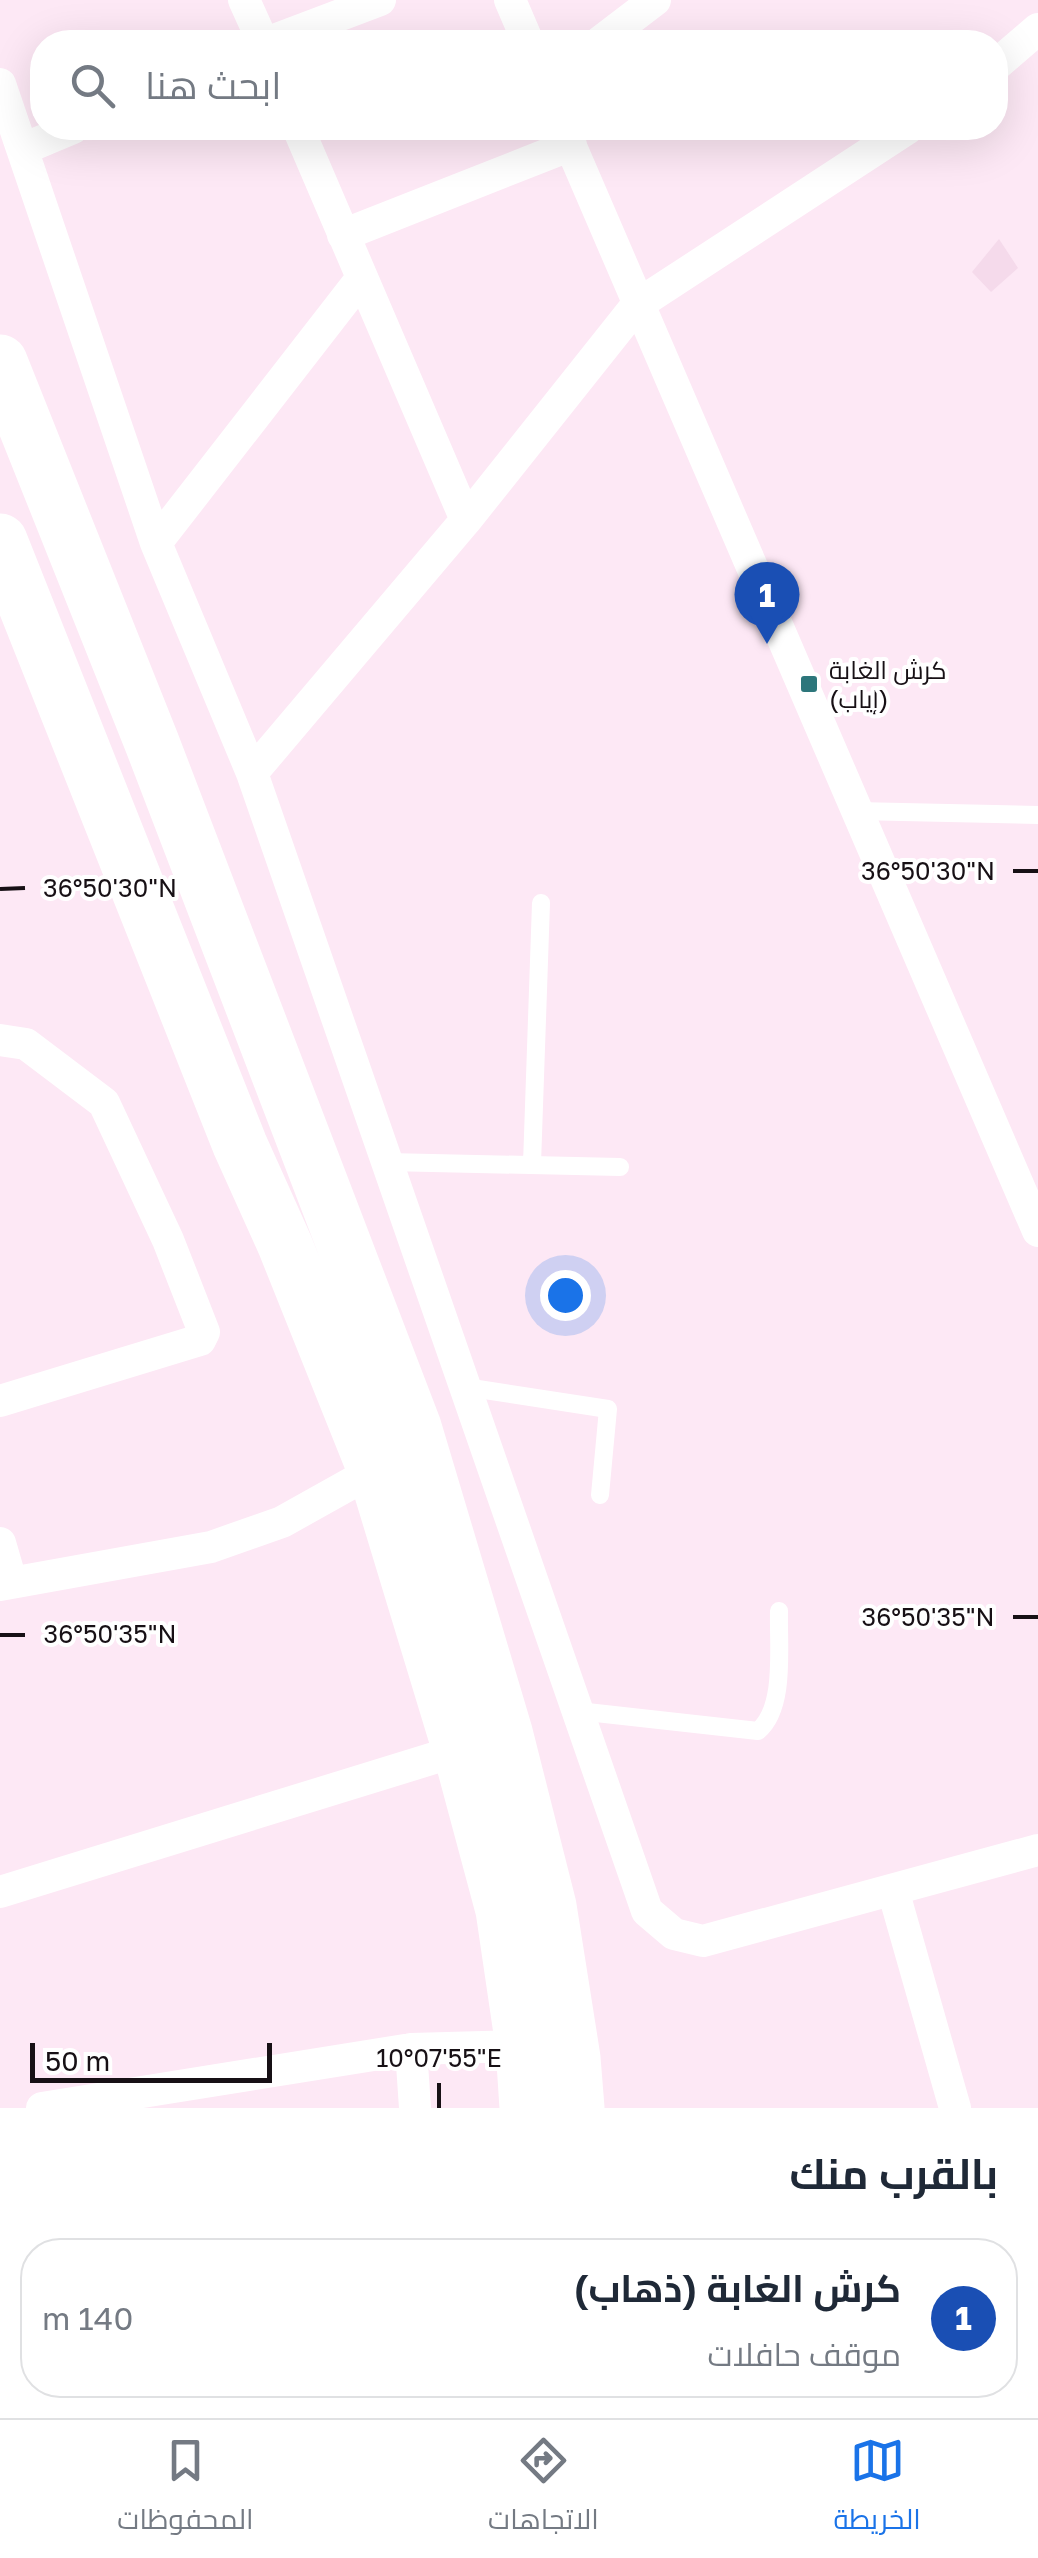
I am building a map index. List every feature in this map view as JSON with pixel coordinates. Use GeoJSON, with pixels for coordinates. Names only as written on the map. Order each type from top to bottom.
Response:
{"type":"FeatureCollection","features":[{"type":"Feature","properties":{"kind":"highway"},"geometry":{"type":"LineString","coordinates":[[0,362],[159,761],[414,1427],[506,1732],[550,1906],[577,2108]]}},
{"type":"Feature","properties":{"kind":"highway"},"geometry":{"type":"LineString","coordinates":[[0,541],[240,1145],[285,1245],[375,1470],[460,1750],[503,1910],[527,2108]]}},
{"type":"Feature","properties":{"kind":"street"},"geometry":{"type":"LineString","coordinates":[[244,0],[260,30]]}},
{"type":"Feature","properties":{"kind":"street"},"geometry":{"type":"LineString","coordinates":[[299,30],[380,0]]}},
{"type":"Feature","properties":{"kind":"street"},"geometry":{"type":"LineString","coordinates":[[510,0],[523,30]]}},
{"type":"Feature","properties":{"kind":"street"},"geometry":{"type":"LineString","coordinates":[[616,30],[655,0]]}},
{"type":"Feature","properties":{"kind":"street"},"geometry":{"type":"LineString","coordinates":[[1008,54],[1038,30]]}},
{"type":"Feature","properties":{"kind":"street"},"geometry":{"type":"LineString","coordinates":[[0,84],[156,543],[252,773],[647,1911],[674,1934],[704,1941],[1038,1850]]}},
{"type":"Feature","properties":{"kind":"street"},"geometry":{"type":"LineString","coordinates":[[24,149],[45,140]]}},
{"type":"Feature","properties":{"kind":"street"},"geometry":{"type":"LineString","coordinates":[[303,140],[466,520]]}},
{"type":"Feature","properties":{"kind":"street"},"geometry":{"type":"LineString","coordinates":[[343,235],[558,140]]}},
{"type":"Feature","properties":{"kind":"street"},"geometry":{"type":"LineString","coordinates":[[569,140],[1038,1231]]}},
{"type":"Feature","properties":{"kind":"street"},"geometry":{"type":"LineString","coordinates":[[252,773],[466,520],[637,305],[890,140]]}},
{"type":"Feature","properties":{"kind":"street"},"geometry":{"type":"LineString","coordinates":[[156,543],[361,278]]}},
{"type":"Feature","properties":{"kind":"street"},"geometry":{"type":"LineString","coordinates":[[0,1040],[26,1044],[104,1102],[168,1240],[204,1332],[200,1340],[0,1401]]}},
{"type":"Feature","properties":{"kind":"street"},"geometry":{"type":"LineString","coordinates":[[0,1544],[6,1583],[211,1547],[282,1522],[375,1470]]}},
{"type":"Feature","properties":{"kind":"street"},"geometry":{"type":"LineString","coordinates":[[0,1892],[460,1750]]}},
{"type":"Feature","properties":{"kind":"street"},"geometry":{"type":"LineString","coordinates":[[892,1890],[956,2108]]}},
{"type":"Feature","properties":{"kind":"street"},"geometry":{"type":"LineString","coordinates":[[42,2108],[411,2050],[522,2046]]}},
{"type":"Feature","properties":{"kind":"street"},"geometry":{"type":"LineString","coordinates":[[411,2050],[416,2108]]}},
{"type":"Feature","properties":{"kind":"lane"},"geometry":{"type":"LineString","coordinates":[[856,811],[1038,816]]}},
{"type":"Feature","properties":{"kind":"lane"},"geometry":{"type":"LineString","coordinates":[[532,1164],[541,902]]}},
{"type":"Feature","properties":{"kind":"lane"},"geometry":{"type":"LineString","coordinates":[[387,1162],[620,1167]]}},
{"type":"Feature","properties":{"kind":"lane"},"geometry":{"type":"LineString","coordinates":[[465,1387],[608,1409],[600,1496]]}},
{"type":"Feature","properties":{"kind":"lane"},"geometry":{"type":"LineString","coordinates":[[578,1711],[758,1731],[769,1722],[776,1703],[779,1611]]}},
{"type":"Feature","properties":{"kind":"shaded area"},"geometry":{"type":"Polygon","coordinates":[[[999,239],[1018,268],[991,292],[972,272],[999,239]]]}},
{"type":"Feature","properties":{"kind":"place","name":"كرش الغابة (ذهاب)"},"geometry":{"type":"Point","coordinates":[767,644]}},
{"type":"Feature","properties":{"kind":"place","name":"كرش الغابة (إياب)"},"geometry":{"type":"Point","coordinates":[809,684]}}]}
